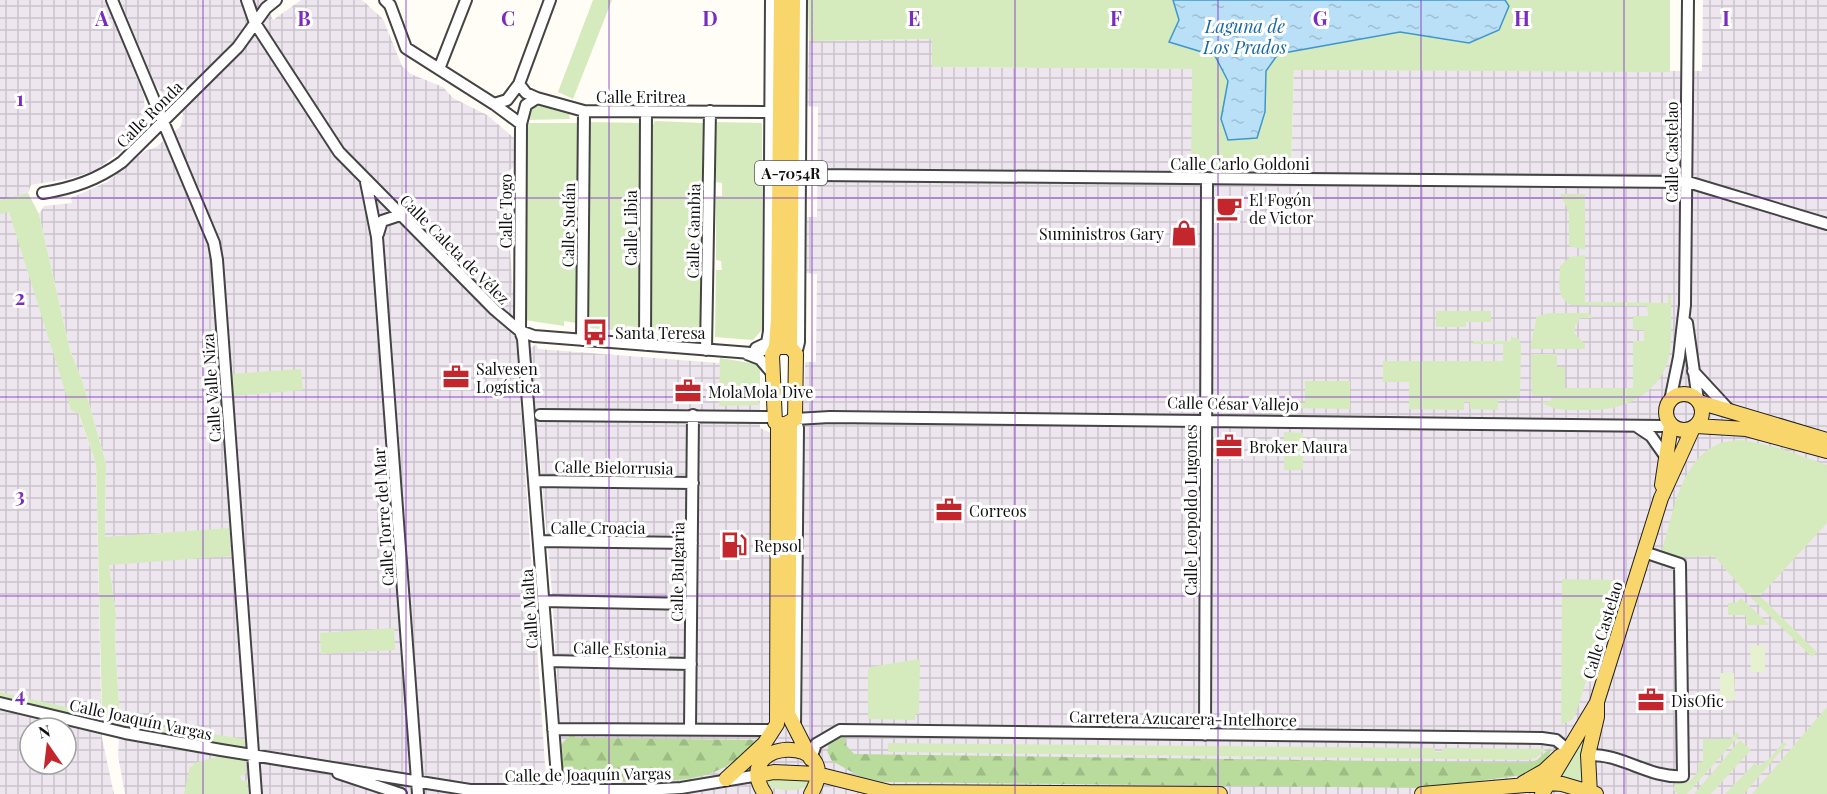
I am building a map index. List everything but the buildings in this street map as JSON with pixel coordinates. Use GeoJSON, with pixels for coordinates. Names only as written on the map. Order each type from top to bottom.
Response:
{"type":"FeatureCollection","features":[{"type":"Feature","properties":{"kind":"main road","name":"A-7054R"},"geometry":{"type":"LineString","coordinates":[[781,0],[777,331],[776,347],[772,355],[772,373],[784,421]]}},
{"type":"Feature","properties":{"kind":"main road","name":"A-7054R"},"geometry":{"type":"LineString","coordinates":[[784,421],[793,351],[793,0]]}},
{"type":"Feature","properties":{"kind":"main road"},"geometry":{"type":"LineString","coordinates":[[776,347],[793,351]]}},
{"type":"Feature","properties":{"kind":"main road"},"geometry":{"type":"LineString","coordinates":[[1827,440],[1733,414],[1686,394],[1670,401],[1666,412],[1670,424],[1685,430],[1694,427],[1746,429],[1827,451]]}},
{"type":"Feature","properties":{"kind":"main road"},"geometry":{"type":"LineString","coordinates":[[1694,427],[1702,417],[1698,401]]}},
{"type":"Feature","properties":{"kind":"main road"},"geometry":{"type":"LineString","coordinates":[[726,779],[765,744],[778,714],[784,421]]}},
{"type":"Feature","properties":{"kind":"main road"},"geometry":{"type":"LineString","coordinates":[[784,421],[788,714],[817,774],[811,794]]}},
{"type":"Feature","properties":{"kind":"main road","name":"Calle Castelao"},"geometry":{"type":"LineString","coordinates":[[1660,498],[1670,424]]}},
{"type":"Feature","properties":{"kind":"main road","name":"Calle Castelao"},"geometry":{"type":"LineString","coordinates":[[1545,789],[1597,702],[1660,498],[1694,427]]}},
{"type":"Feature","properties":{"kind":"main road","name":"Calle Castelao"},"geometry":{"type":"LineString","coordinates":[[1592,793],[1588,755],[1597,717],[1597,702]]}},
{"type":"Feature","properties":{"kind":"main road"},"geometry":{"type":"LineString","coordinates":[[765,744],[764,761],[759,775],[765,794]]}},
{"type":"Feature","properties":{"kind":"main road"},"geometry":{"type":"LineString","coordinates":[[764,761],[778,749],[787,747],[796,749],[811,759]]}},
{"type":"Feature","properties":{"kind":"main road"},"geometry":{"type":"LineString","coordinates":[[1521,784],[1544,771],[1567,749]]}},
{"type":"Feature","properties":{"kind":"main road"},"geometry":{"type":"LineString","coordinates":[[1589,771],[1604,794]]}},
{"type":"Feature","properties":{"kind":"main road"},"geometry":{"type":"LineString","coordinates":[[759,775],[774,772],[817,774],[890,792],[1220,794]]}},
{"type":"Feature","properties":{"kind":"main road"},"geometry":{"type":"LineString","coordinates":[[1422,794],[1521,784],[1545,789],[1592,793]]}},
{"type":"Feature","properties":{"kind":"street","name":"Calle Valle Niza"},"geometry":{"type":"LineString","coordinates":[[112,0],[214,243],[256,794]]}},
{"type":"Feature","properties":{"kind":"street","name":"Calle Caleta de Vélez"},"geometry":{"type":"LineString","coordinates":[[247,0],[255,23],[339,152],[365,181],[520,331]]}},
{"type":"Feature","properties":{"kind":"street","name":"Calle Ronda"},"geometry":{"type":"LineString","coordinates":[[43,193],[74,188],[106,174],[138,148],[238,47],[255,23],[276,0]]}},
{"type":"Feature","properties":{"kind":"street"},"geometry":{"type":"LineString","coordinates":[[385,0],[390,5],[406,48],[521,124],[526,105],[537,99]]}},
{"type":"Feature","properties":{"kind":"street"},"geometry":{"type":"LineString","coordinates":[[439,69],[466,0]]}},
{"type":"Feature","properties":{"kind":"street"},"geometry":{"type":"LineString","coordinates":[[494,105],[507,100],[519,84],[550,0]]}},
{"type":"Feature","properties":{"kind":"street"},"geometry":{"type":"LineString","coordinates":[[744,352],[767,343],[771,0]]}},
{"type":"Feature","properties":{"kind":"street"},"geometry":{"type":"LineString","coordinates":[[793,351],[799,342],[801,0]]}},
{"type":"Feature","properties":{"kind":"street","name":"Calle Castelao"},"geometry":{"type":"LineString","coordinates":[[1670,401],[1679,357],[1685,305],[1688,0]]}},
{"type":"Feature","properties":{"kind":"street","name":"Calle Eritrea"},"geometry":{"type":"LineString","coordinates":[[519,84],[526,93],[537,99],[585,111],[770,112]]}},
{"type":"Feature","properties":{"kind":"street","name":"Calle Sudán"},"geometry":{"type":"LineString","coordinates":[[582,340],[585,111]]}},
{"type":"Feature","properties":{"kind":"street","name":"Calle Libia"},"geometry":{"type":"LineString","coordinates":[[645,345],[646,111]]}},
{"type":"Feature","properties":{"kind":"street","name":"Calle Gambia"},"geometry":{"type":"LineString","coordinates":[[706,350],[710,111]]}},
{"type":"Feature","properties":{"kind":"street","name":"Calle Togo"},"geometry":{"type":"LineString","coordinates":[[520,331],[521,124]]}},
{"type":"Feature","properties":{"kind":"street","name":"Calle Carlo Goldoni"},"geometry":{"type":"LineString","coordinates":[[799,162],[806,174],[816,175],[1688,182],[1827,224]]}},
{"type":"Feature","properties":{"kind":"street","name":"Calle Leopoldo Lugones"},"geometry":{"type":"LineString","coordinates":[[1205,735],[1207,178]]}},
{"type":"Feature","properties":{"kind":"street","name":"Calle Torre del Mar"},"geometry":{"type":"LineString","coordinates":[[365,181],[377,237],[417,789]]}},
{"type":"Feature","properties":{"kind":"street"},"geometry":{"type":"LineString","coordinates":[[377,237],[382,221],[400,215]]}},
{"type":"Feature","properties":{"kind":"street"},"geometry":{"type":"LineString","coordinates":[[769,304],[777,331]]}},
{"type":"Feature","properties":{"kind":"street","name":"Calle Castelao"},"geometry":{"type":"LineString","coordinates":[[1685,305],[1698,401]]}},
{"type":"Feature","properties":{"kind":"street"},"geometry":{"type":"LineString","coordinates":[[520,331],[534,336],[706,350],[744,352],[776,347]]}},
{"type":"Feature","properties":{"kind":"street","name":"Calle Malta"},"geometry":{"type":"LineString","coordinates":[[520,331],[523,339],[558,790]]}},
{"type":"Feature","properties":{"kind":"street"},"geometry":{"type":"LineString","coordinates":[[744,352],[759,359],[772,373]]}},
{"type":"Feature","properties":{"kind":"street"},"geometry":{"type":"LineString","coordinates":[[1693,371],[1733,414]]}},
{"type":"Feature","properties":{"kind":"street"},"geometry":{"type":"LineString","coordinates":[[526,399],[532,409],[540,415],[530,426]]}},
{"type":"Feature","properties":{"kind":"street","name":"Calle César Vallejo"},"geometry":{"type":"LineString","coordinates":[[540,415],[693,415],[784,421],[830,417],[1206,419],[1665,426],[1670,424]]}},
{"type":"Feature","properties":{"kind":"street","name":"Calle Bulgaria"},"geometry":{"type":"LineString","coordinates":[[690,729],[693,415]]}},
{"type":"Feature","properties":{"kind":"street"},"geometry":{"type":"LineString","coordinates":[[1632,425],[1651,436],[1665,456]]}},
{"type":"Feature","properties":{"kind":"street","name":"Calle Bielorrusia"},"geometry":{"type":"LineString","coordinates":[[534,481],[693,483]]}},
{"type":"Feature","properties":{"kind":"street","name":"Calle Croacia"},"geometry":{"type":"LineString","coordinates":[[539,542],[692,543]]}},
{"type":"Feature","properties":{"kind":"street"},"geometry":{"type":"LineString","coordinates":[[1588,755],[1606,756],[1670,777],[1683,776],[1680,564],[1644,552]]}},
{"type":"Feature","properties":{"kind":"street"},"geometry":{"type":"LineString","coordinates":[[543,601],[692,604]]}},
{"type":"Feature","properties":{"kind":"street","name":"Calle Estonia"},"geometry":{"type":"LineString","coordinates":[[548,661],[691,664]]}},
{"type":"Feature","properties":{"kind":"street","name":"Calle Joaquín Vargas"},"geometry":{"type":"LineString","coordinates":[[0,703],[104,728],[312,765],[417,789]]}},
{"type":"Feature","properties":{"kind":"street"},"geometry":{"type":"LineString","coordinates":[[554,729],[773,730]]}},
{"type":"Feature","properties":{"kind":"street","name":"Carretera Azucarera-Intelhorce"},"geometry":{"type":"LineString","coordinates":[[811,759],[816,744],[840,730],[1542,738],[1556,740],[1567,749]]}},
{"type":"Feature","properties":{"kind":"street","name":"Calle Joaquín Vargas"},"geometry":{"type":"LineString","coordinates":[[312,765],[401,794]]}},
{"type":"Feature","properties":{"kind":"street","name":"Calle de Joaquín Vargas"},"geometry":{"type":"LineString","coordinates":[[417,789],[681,788],[759,775]]}},
{"type":"Feature","properties":{"kind":"shaded area"},"geometry":{"type":"Polygon","coordinates":[[[0,0],[105,0],[144,96],[145,121],[122,150],[96,170],[68,179],[31,185],[28,193],[9,212],[96,464],[102,738],[114,794],[0,794],[0,0]]]}},
{"type":"Feature","properties":{"kind":"shaded area"},"geometry":{"type":"Polygon","coordinates":[[[120,0],[264,0],[273,20],[301,0],[362,0],[383,19],[402,66],[411,74],[443,87],[453,98],[487,115],[514,138],[514,166],[505,175],[547,794],[125,794],[118,756],[120,720],[115,637],[116,614],[105,537],[106,463],[83,383],[70,350],[39,214],[44,206],[72,203],[71,198],[107,182],[181,126],[183,114],[156,86],[120,0]]]}},
{"type":"Feature","properties":{"kind":"shaded area"},"geometry":{"type":"Polygon","coordinates":[[[1703,0],[1827,0],[1827,794],[564,794],[552,592],[530,349],[536,344],[538,349],[719,363],[720,358],[756,364],[760,370],[760,428],[769,432],[803,432],[805,362],[816,362],[817,274],[806,273],[807,217],[817,217],[818,107],[807,106],[809,41],[932,39],[932,67],[1192,69],[1192,167],[1291,167],[1294,70],[1702,71],[1703,0]]]}},
{"type":"Feature","properties":{"kind":"green space"},"geometry":{"type":"Polygon","coordinates":[[[593,0],[612,0],[573,99],[558,92],[593,0]]]}},
{"type":"Feature","properties":{"kind":"green space"},"geometry":{"type":"Polygon","coordinates":[[[808,0],[1173,0],[1179,20],[1169,42],[1215,56],[1228,81],[1221,119],[1265,112],[1266,71],[1278,54],[1400,32],[1469,43],[1509,6],[1505,0],[1670,0],[1670,72],[1294,70],[1291,167],[1191,167],[1192,69],[932,67],[932,39],[809,41],[808,0]]]}},
{"type":"Feature","properties":{"kind":"green space"},"geometry":{"type":"Polygon","coordinates":[[[540,105],[569,114],[570,119],[526,120],[530,110],[540,105]]]}},
{"type":"Feature","properties":{"kind":"green space"},"geometry":{"type":"Polygon","coordinates":[[[655,121],[703,123],[700,336],[697,332],[691,332],[691,336],[650,333],[652,127],[655,121]]]}},
{"type":"Feature","properties":{"kind":"green space"},"geometry":{"type":"Polygon","coordinates":[[[589,122],[640,123],[638,332],[635,331],[635,327],[627,326],[627,331],[588,328],[589,122]]]}},
{"type":"Feature","properties":{"kind":"green space"},"geometry":{"type":"Polygon","coordinates":[[[715,122],[762,123],[762,330],[753,340],[715,337],[716,270],[722,270],[721,261],[716,260],[716,196],[722,196],[722,183],[716,182],[715,122]]]}},
{"type":"Feature","properties":{"kind":"green space"},"geometry":{"type":"Polygon","coordinates":[[[526,123],[578,123],[576,323],[564,321],[564,326],[525,320],[526,123]]]}},
{"type":"Feature","properties":{"kind":"green space"},"geometry":{"type":"Polygon","coordinates":[[[28,193],[39,214],[70,350],[83,383],[106,463],[105,537],[229,528],[231,556],[109,565],[116,614],[115,638],[120,720],[245,739],[245,750],[94,721],[94,718],[82,715],[83,710],[102,714],[96,464],[79,414],[71,410],[9,212],[0,214],[0,200],[28,193]]]}},
{"type":"Feature","properties":{"kind":"green space"},"geometry":{"type":"Polygon","coordinates":[[[1560,194],[1585,194],[1585,250],[1569,246],[1569,212],[1560,194]]]}},
{"type":"Feature","properties":{"kind":"green space"},"geometry":{"type":"Polygon","coordinates":[[[1585,255],[1585,302],[1668,303],[1668,295],[1671,295],[1670,351],[1667,365],[1660,377],[1642,396],[1617,407],[1558,409],[1541,402],[1551,401],[1551,397],[1532,398],[1531,354],[1557,354],[1557,367],[1565,367],[1565,388],[1633,388],[1633,341],[1644,341],[1644,330],[1633,330],[1633,316],[1648,316],[1647,306],[1571,305],[1563,298],[1559,288],[1560,266],[1570,257],[1585,255]]]}},
{"type":"Feature","properties":{"kind":"green space"},"geometry":{"type":"Polygon","coordinates":[[[1436,311],[1491,311],[1491,322],[1466,322],[1466,327],[1436,327],[1436,311]]]}},
{"type":"Feature","properties":{"kind":"green space"},"geometry":{"type":"Polygon","coordinates":[[[1549,313],[1589,313],[1593,318],[1579,318],[1578,324],[1575,324],[1575,334],[1585,344],[1585,349],[1531,349],[1536,317],[1549,313]]]}},
{"type":"Feature","properties":{"kind":"green space"},"geometry":{"type":"Polygon","coordinates":[[[1511,336],[1519,339],[1521,344],[1520,399],[1498,400],[1498,410],[1470,409],[1470,402],[1464,402],[1464,410],[1409,409],[1409,382],[1383,382],[1383,361],[1503,361],[1503,344],[1473,344],[1473,341],[1511,341],[1511,336]]]}},
{"type":"Feature","properties":{"kind":"green space"},"geometry":{"type":"Polygon","coordinates":[[[720,358],[756,364],[760,370],[759,405],[719,406],[720,358]]]}},
{"type":"Feature","properties":{"kind":"green space"},"geometry":{"type":"Polygon","coordinates":[[[301,369],[303,390],[232,396],[231,374],[301,369]]]}},
{"type":"Feature","properties":{"kind":"green space"},"geometry":{"type":"Polygon","coordinates":[[[1305,381],[1350,381],[1350,409],[1293,408],[1293,403],[1305,403],[1305,381]]]}},
{"type":"Feature","properties":{"kind":"green space"},"geometry":{"type":"Polygon","coordinates":[[[1284,432],[1303,433],[1303,470],[1284,470],[1284,432]]]}},
{"type":"Feature","properties":{"kind":"green space"},"geometry":{"type":"Polygon","coordinates":[[[1743,440],[1779,448],[1827,465],[1827,523],[1760,596],[1817,652],[1812,657],[1745,592],[1714,556],[1670,557],[1661,554],[1677,497],[1684,479],[1694,464],[1706,451],[1723,443],[1743,440]]]}},
{"type":"Feature","properties":{"kind":"green space"},"geometry":{"type":"Polygon","coordinates":[[[1562,579],[1618,580],[1576,713],[1572,720],[1561,725],[1562,579]]]}},
{"type":"Feature","properties":{"kind":"green space"},"geometry":{"type":"Polygon","coordinates":[[[1741,598],[1770,625],[1746,625],[1746,615],[1728,615],[1728,603],[1736,603],[1741,598]]]}},
{"type":"Feature","properties":{"kind":"green space"},"geometry":{"type":"Polygon","coordinates":[[[394,628],[395,650],[321,654],[320,633],[394,628]]]}},
{"type":"Feature","properties":{"kind":"green space"},"geometry":{"type":"Polygon","coordinates":[[[1765,645],[1765,672],[1751,672],[1750,646],[1765,645]]]}},
{"type":"Feature","properties":{"kind":"green space"},"geometry":{"type":"Polygon","coordinates":[[[920,659],[919,714],[915,714],[915,720],[868,719],[868,670],[870,667],[920,659]]]}},
{"type":"Feature","properties":{"kind":"green space"},"geometry":{"type":"Polygon","coordinates":[[[1720,673],[1734,673],[1735,700],[1720,700],[1720,673]]]}},
{"type":"Feature","properties":{"kind":"green space"},"geometry":{"type":"Polygon","coordinates":[[[0,692],[75,709],[73,715],[0,698],[0,692]]]}},
{"type":"Feature","properties":{"kind":"green space"},"geometry":{"type":"Polygon","coordinates":[[[1827,707],[1827,794],[1752,794],[1827,707]]]}},
{"type":"Feature","properties":{"kind":"green space"},"geometry":{"type":"Polygon","coordinates":[[[1588,722],[1585,783],[1558,777],[1588,722]]]}},
{"type":"Feature","properties":{"kind":"green space"},"geometry":{"type":"Polygon","coordinates":[[[1737,732],[1740,735],[1687,794],[1678,794],[1673,790],[1676,782],[1689,782],[1698,772],[1698,763],[1703,762],[1703,739],[1730,739],[1737,732]]]}},
{"type":"Feature","properties":{"kind":"green space"},"geometry":{"type":"Polygon","coordinates":[[[575,735],[575,738],[759,740],[727,766],[700,776],[644,782],[570,781],[562,772],[560,746],[567,738],[575,735]]]}},
{"type":"Feature","properties":{"kind":"green space"},"geometry":{"type":"Polygon","coordinates":[[[845,737],[846,745],[854,754],[1528,763],[1537,760],[1550,748],[1551,751],[1544,763],[1523,775],[1425,788],[884,782],[861,777],[832,761],[827,751],[830,740],[845,737]]]}},
{"type":"Feature","properties":{"kind":"green space"},"geometry":{"type":"Polygon","coordinates":[[[1740,740],[1751,750],[1711,794],[1694,794],[1740,740]]]}},
{"type":"Feature","properties":{"kind":"green space"},"geometry":{"type":"Polygon","coordinates":[[[1783,742],[1787,744],[1744,794],[1725,794],[1755,763],[1759,766],[1772,756],[1783,742]]]}},
{"type":"Feature","properties":{"kind":"green space"},"geometry":{"type":"Polygon","coordinates":[[[888,743],[1435,748],[1435,752],[1442,752],[1442,748],[1546,749],[1536,758],[1528,760],[888,752],[888,743]]]}},
{"type":"Feature","properties":{"kind":"green space"},"geometry":{"type":"Polygon","coordinates":[[[224,755],[246,759],[246,774],[240,776],[242,781],[247,780],[248,794],[184,794],[190,766],[224,755]]]}},
{"type":"Feature","properties":{"kind":"green space"},"geometry":{"type":"Polygon","coordinates":[[[789,778],[814,780],[809,785],[796,790],[781,790],[762,780],[789,778]]]}},
{"type":"Feature","properties":{"kind":"water","name":"Laguna de Los Prados"},"geometry":{"type":"Polygon","coordinates":[[[1173,0],[1505,0],[1509,6],[1499,30],[1469,43],[1400,32],[1278,54],[1266,71],[1265,112],[1257,138],[1228,140],[1221,119],[1228,81],[1215,56],[1169,42],[1179,20],[1173,0]]]}},
{"type":"Feature","properties":{"kind":"place","name":"El Fogón de Victor"},"geometry":{"type":"Point","coordinates":[1229,208]}},
{"type":"Feature","properties":{"kind":"place","name":"Suministros Gary"},"geometry":{"type":"Point","coordinates":[1184,233]}},
{"type":"Feature","properties":{"kind":"place","name":"Santa Teresa"},"geometry":{"type":"Point","coordinates":[595,332]}},
{"type":"Feature","properties":{"kind":"place","name":"Salvesen Logística"},"geometry":{"type":"Point","coordinates":[456,377]}},
{"type":"Feature","properties":{"kind":"place","name":"MolaMola Dive"},"geometry":{"type":"Point","coordinates":[688,391]}},
{"type":"Feature","properties":{"kind":"place","name":"Broker Maura"},"geometry":{"type":"Point","coordinates":[1229,446]}},
{"type":"Feature","properties":{"kind":"place","name":"Correos"},"geometry":{"type":"Point","coordinates":[949,510]}},
{"type":"Feature","properties":{"kind":"place","name":"Repsol"},"geometry":{"type":"Point","coordinates":[734,545]}},
{"type":"Feature","properties":{"kind":"place","name":"DisOfic"},"geometry":{"type":"Point","coordinates":[1651,700]}}]}
